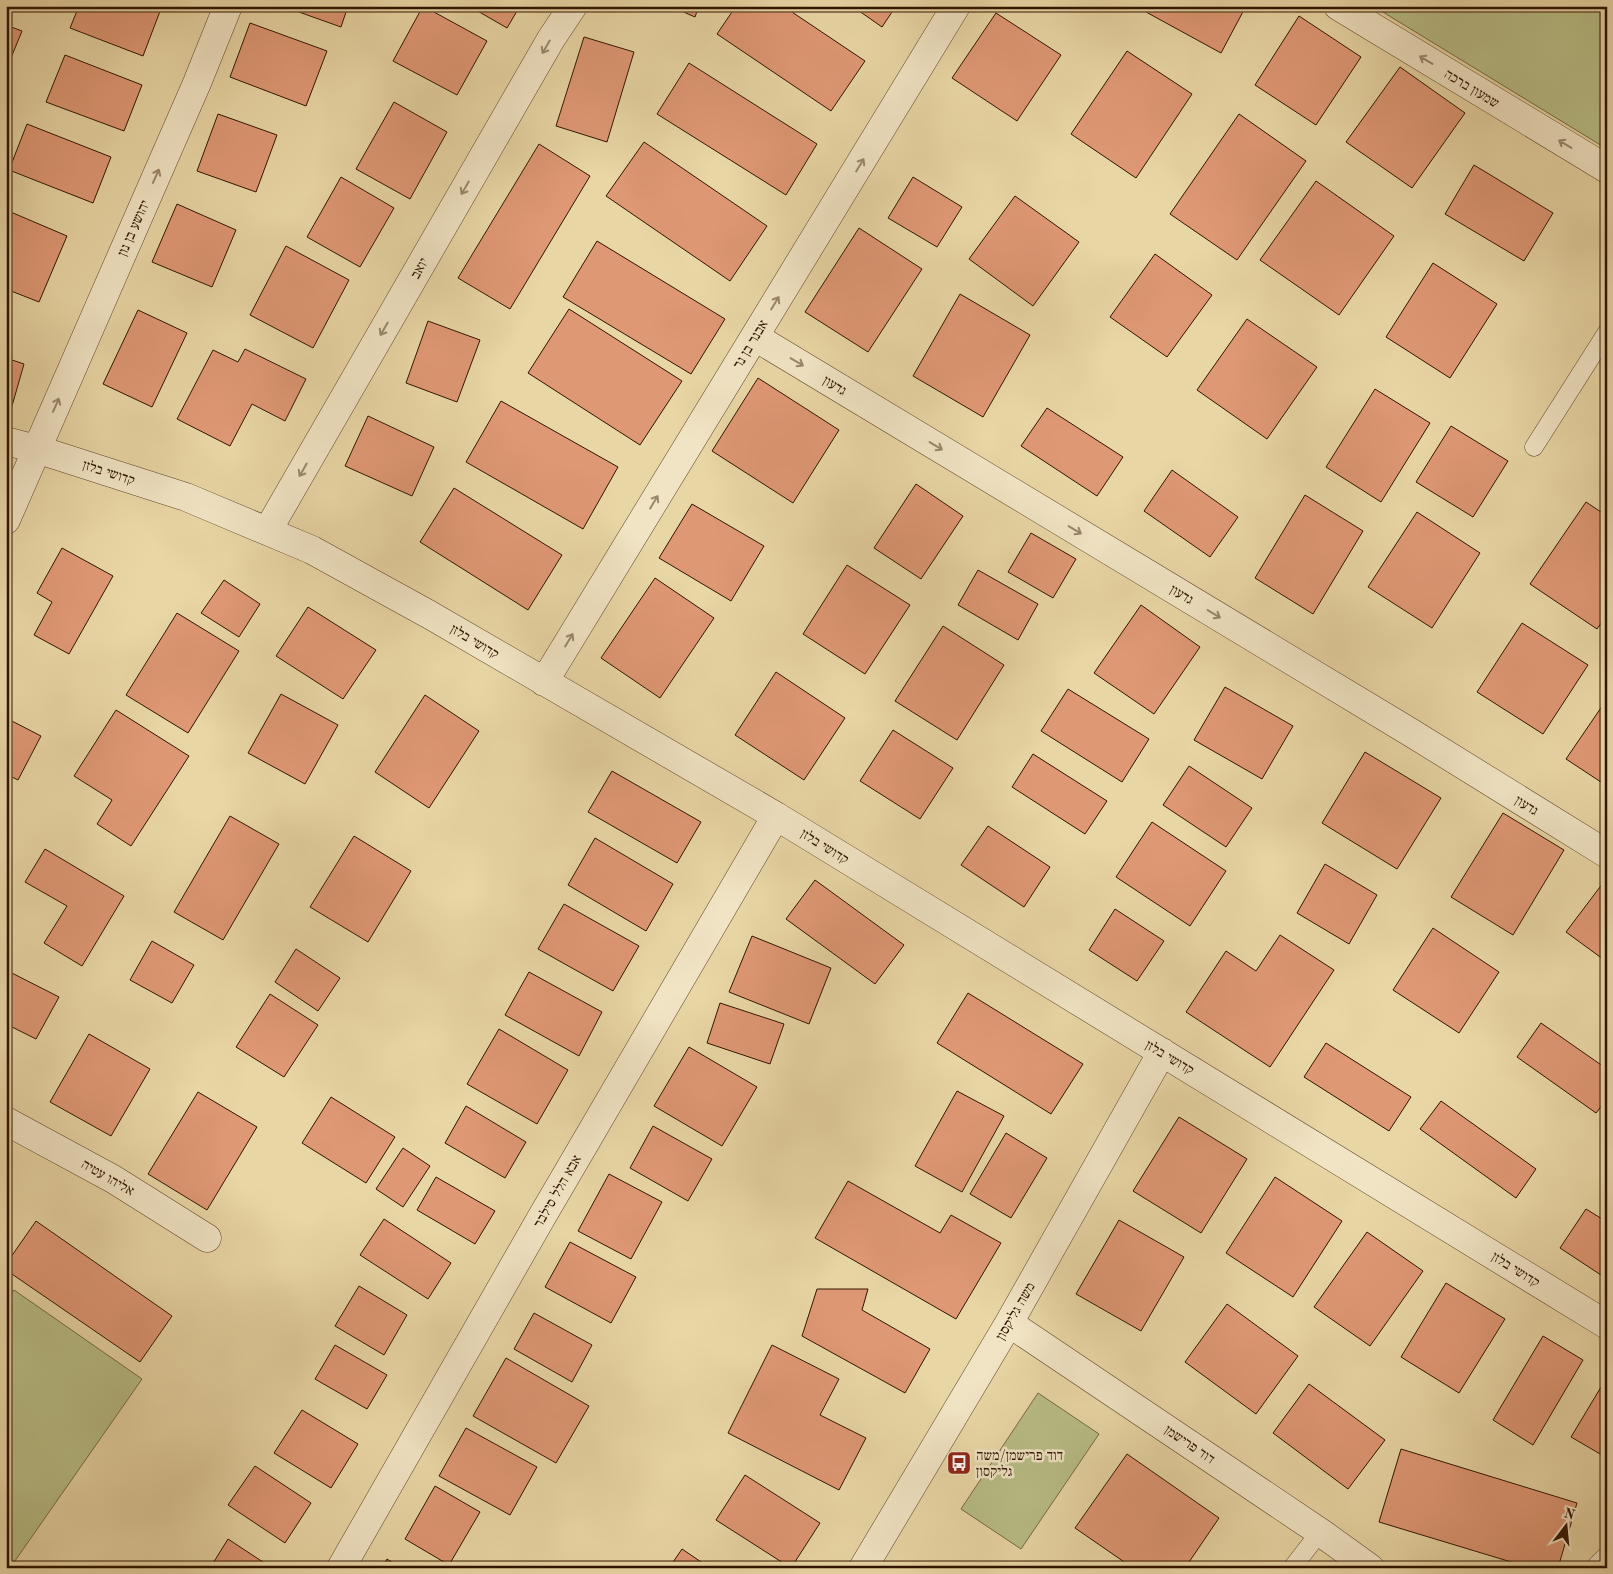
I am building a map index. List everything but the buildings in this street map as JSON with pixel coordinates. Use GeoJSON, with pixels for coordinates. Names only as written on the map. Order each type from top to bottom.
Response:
{"type":"FeatureCollection","features":[{"type":"Feature","properties":{"kind":"street","name":"יהושע בן נון"},"geometry":{"type":"LineString","coordinates":[[6,520],[197,83],[228,6]]}},
{"type":"Feature","properties":{"kind":"street","name":"יואב"},"geometry":{"type":"LineString","coordinates":[[268,530],[551,38],[572,6]]}},
{"type":"Feature","properties":{"kind":"street","name":"אבנר בן נר"},"geometry":{"type":"LineString","coordinates":[[544,682],[956,6]]}},
{"type":"Feature","properties":{"kind":"street","name":"שמעון ברכה"},"geometry":{"type":"LineString","coordinates":[[1338,6],[1607,169]]}},
{"type":"Feature","properties":{"kind":"street","name":"גדעון"},"geometry":{"type":"LineString","coordinates":[[755,337],[1410,732],[1607,854]]}},
{"type":"Feature","properties":{"kind":"street","name":"קדושי בלזן"},"geometry":{"type":"LineString","coordinates":[[6,441],[186,497],[321,554],[430,615],[776,816],[1607,1325]]}},
{"type":"Feature","properties":{"kind":"street","name":"אבא הלל סילבר"},"geometry":{"type":"LineString","coordinates":[[341,1568],[540,1220],[776,816]]}},
{"type":"Feature","properties":{"kind":"street","name":"משה גליקסון"},"geometry":{"type":"LineString","coordinates":[[863,1568],[1009,1323],[1162,1052]]}},
{"type":"Feature","properties":{"kind":"street","name":"אליהו עטיה"},"geometry":{"type":"LineString","coordinates":[[6,1121],[113,1179],[207,1238]]}},
{"type":"Feature","properties":{"kind":"street","name":"דוד פרישמן"},"geometry":{"type":"LineString","coordinates":[[1009,1323],[1320,1532],[1370,1568]]}},
{"type":"Feature","properties":{"kind":"street"},"geometry":{"type":"LineString","coordinates":[[1602,1568],[1607,1562]]}},
{"type":"Feature","properties":{"kind":"lane"},"geometry":{"type":"LineString","coordinates":[[1534,447],[1607,332]]}},
{"type":"Feature","properties":{"kind":"lane"},"geometry":{"type":"LineString","coordinates":[[1292,1568],[1320,1532]]}},
{"type":"Feature","properties":{"kind":"green space"},"geometry":{"type":"Polygon","coordinates":[[[1373,6],[1607,6],[1607,149],[1373,6]]]}},
{"type":"Feature","properties":{"kind":"green space"},"geometry":{"type":"Polygon","coordinates":[[[14,1290],[142,1379],[10,1568],[6,1568],[6,1302],[14,1290]]]}},
{"type":"Feature","properties":{"kind":"green space"},"geometry":{"type":"Polygon","coordinates":[[[1038,1393],[1099,1434],[1021,1549],[961,1509],[1038,1393]]]}},
{"type":"Feature","properties":{"kind":"place","name":"דוד פרישמן/משה גליקסון"},"geometry":{"type":"Point","coordinates":[959,1463]}}]}
